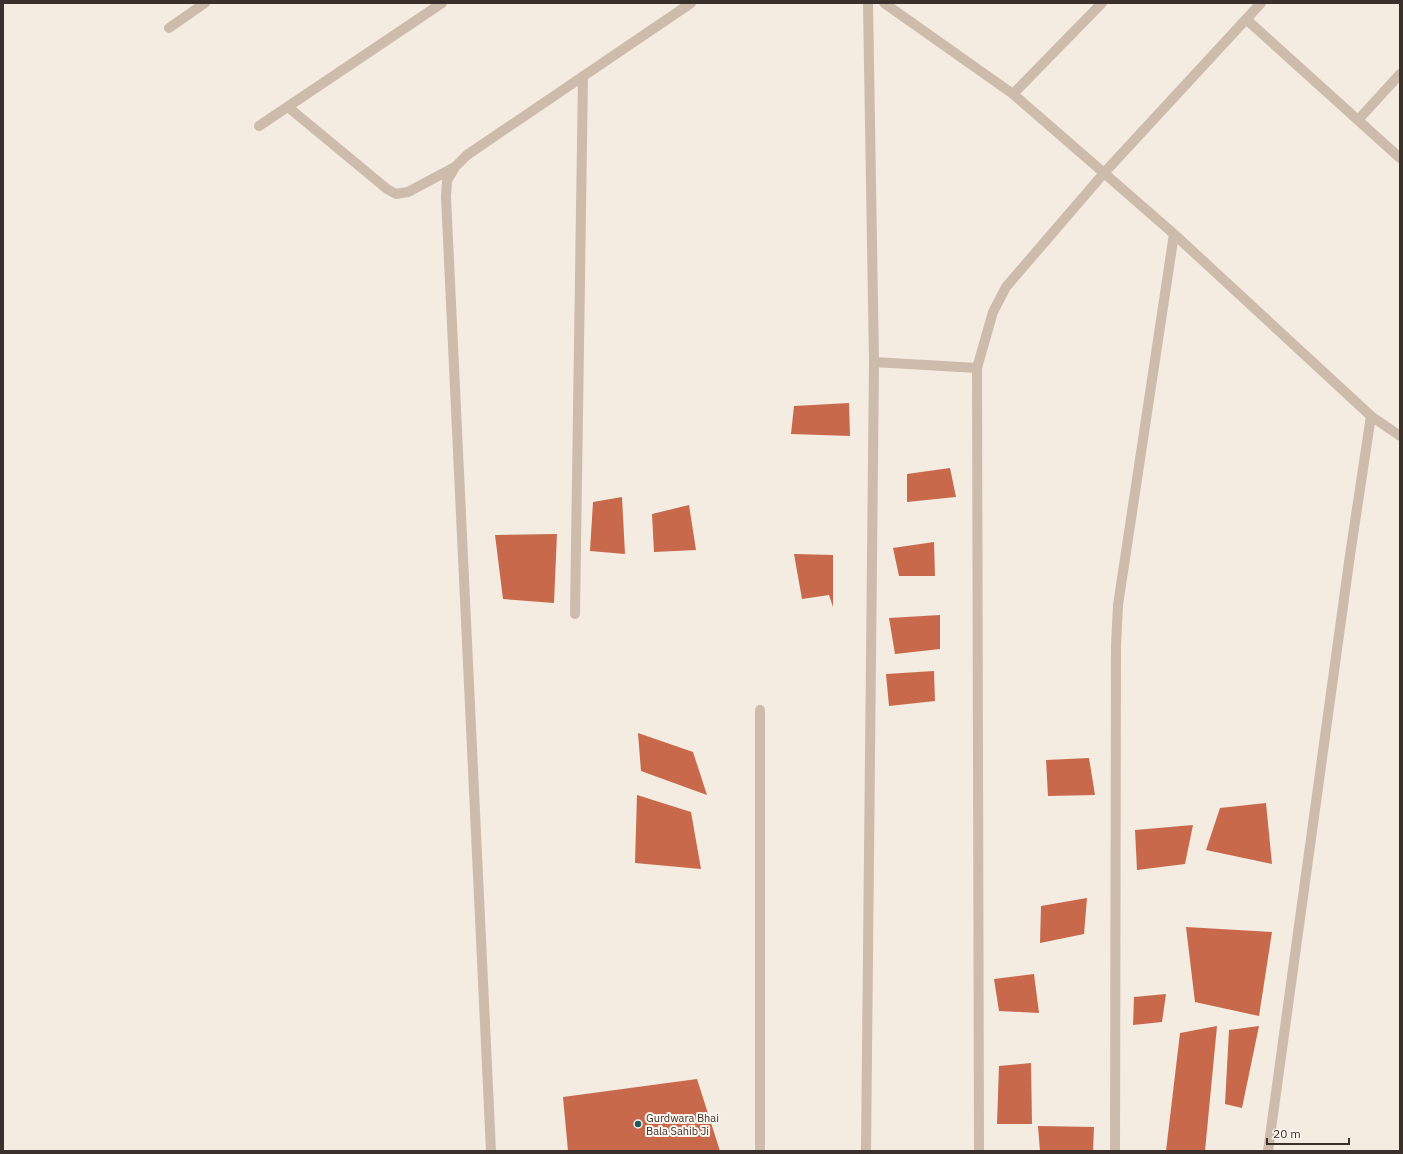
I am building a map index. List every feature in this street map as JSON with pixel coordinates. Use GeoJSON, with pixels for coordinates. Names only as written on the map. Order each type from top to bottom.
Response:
{"type":"FeatureCollection","features":[{"type":"Feature","properties":{"kind":"street"},"geometry":{"type":"LineString","coordinates":[[169,28],[205,3]]}},
{"type":"Feature","properties":{"kind":"street"},"geometry":{"type":"LineString","coordinates":[[259,126],[442,3]]}},
{"type":"Feature","properties":{"kind":"street"},"geometry":{"type":"LineString","coordinates":[[491,1151],[446,197],[447,181],[455,167],[467,155],[691,3]]}},
{"type":"Feature","properties":{"kind":"street"},"geometry":{"type":"LineString","coordinates":[[866,1151],[874,362],[868,3]]}},
{"type":"Feature","properties":{"kind":"street"},"geometry":{"type":"LineString","coordinates":[[884,3],[1013,94],[1174,234],[1371,416],[1400,436]]}},
{"type":"Feature","properties":{"kind":"street"},"geometry":{"type":"LineString","coordinates":[[1013,94],[1102,3]]}},
{"type":"Feature","properties":{"kind":"street"},"geometry":{"type":"LineString","coordinates":[[979,1151],[977,368],[993,312],[1006,287],[1104,173],[1261,3]]}},
{"type":"Feature","properties":{"kind":"street"},"geometry":{"type":"LineString","coordinates":[[1246,19],[1400,158]]}},
{"type":"Feature","properties":{"kind":"street"},"geometry":{"type":"LineString","coordinates":[[1358,120],[1400,74]]}},
{"type":"Feature","properties":{"kind":"street"},"geometry":{"type":"LineString","coordinates":[[575,614],[583,76]]}},
{"type":"Feature","properties":{"kind":"street"},"geometry":{"type":"LineString","coordinates":[[288,107],[387,189],[396,194],[408,192],[455,167]]}},
{"type":"Feature","properties":{"kind":"street"},"geometry":{"type":"LineString","coordinates":[[1115,1151],[1116,654],[1118,605],[1174,234]]}},
{"type":"Feature","properties":{"kind":"street"},"geometry":{"type":"LineString","coordinates":[[874,362],[977,368]]}},
{"type":"Feature","properties":{"kind":"street"},"geometry":{"type":"LineString","coordinates":[[1268,1151],[1349,563],[1371,416]]}},
{"type":"Feature","properties":{"kind":"street"},"geometry":{"type":"LineString","coordinates":[[760,710],[760,1151]]}},
{"type":"Feature","properties":{"kind":"building"},"geometry":{"type":"Polygon","coordinates":[[[849,403],[850,436],[791,434],[794,406],[849,403]]]}},
{"type":"Feature","properties":{"kind":"building"},"geometry":{"type":"Polygon","coordinates":[[[950,468],[956,497],[907,502],[907,474],[950,468]]]}},
{"type":"Feature","properties":{"kind":"building"},"geometry":{"type":"Polygon","coordinates":[[[622,497],[625,554],[590,551],[593,502],[622,497]]]}},
{"type":"Feature","properties":{"kind":"building"},"geometry":{"type":"Polygon","coordinates":[[[689,505],[696,550],[654,552],[652,514],[689,505]]]}},
{"type":"Feature","properties":{"kind":"building"},"geometry":{"type":"Polygon","coordinates":[[[557,534],[554,603],[503,599],[495,535],[557,534]]]}},
{"type":"Feature","properties":{"kind":"building"},"geometry":{"type":"Polygon","coordinates":[[[934,542],[935,576],[899,576],[893,548],[934,542]]]}},
{"type":"Feature","properties":{"kind":"building"},"geometry":{"type":"Polygon","coordinates":[[[794,554],[833,555],[833,607],[829,595],[802,599],[794,554]]]}},
{"type":"Feature","properties":{"kind":"building"},"geometry":{"type":"Polygon","coordinates":[[[940,615],[940,649],[895,654],[889,618],[940,615]]]}},
{"type":"Feature","properties":{"kind":"building"},"geometry":{"type":"Polygon","coordinates":[[[934,671],[935,701],[889,706],[886,674],[934,671]]]}},
{"type":"Feature","properties":{"kind":"building"},"geometry":{"type":"Polygon","coordinates":[[[638,733],[693,752],[707,795],[641,771],[638,733]]]}},
{"type":"Feature","properties":{"kind":"building"},"geometry":{"type":"Polygon","coordinates":[[[1089,758],[1095,795],[1048,796],[1046,760],[1089,758]]]}},
{"type":"Feature","properties":{"kind":"building"},"geometry":{"type":"Polygon","coordinates":[[[637,795],[691,812],[701,869],[635,863],[637,795]]]}},
{"type":"Feature","properties":{"kind":"building"},"geometry":{"type":"Polygon","coordinates":[[[1266,803],[1272,864],[1206,850],[1220,808],[1266,803]]]}},
{"type":"Feature","properties":{"kind":"building"},"geometry":{"type":"Polygon","coordinates":[[[1193,825],[1185,864],[1137,870],[1135,830],[1193,825]]]}},
{"type":"Feature","properties":{"kind":"building"},"geometry":{"type":"Polygon","coordinates":[[[1087,898],[1084,934],[1040,943],[1041,906],[1087,898]]]}},
{"type":"Feature","properties":{"kind":"building"},"geometry":{"type":"Polygon","coordinates":[[[1186,927],[1272,932],[1259,1016],[1195,1002],[1186,927]]]}},
{"type":"Feature","properties":{"kind":"building"},"geometry":{"type":"Polygon","coordinates":[[[1034,974],[1039,1013],[999,1011],[994,979],[1034,974]]]}},
{"type":"Feature","properties":{"kind":"building"},"geometry":{"type":"Polygon","coordinates":[[[1166,994],[1162,1022],[1133,1025],[1134,997],[1166,994]]]}},
{"type":"Feature","properties":{"kind":"building"},"geometry":{"type":"Polygon","coordinates":[[[1217,1026],[1205,1151],[1166,1151],[1180,1033],[1217,1026]]]}},
{"type":"Feature","properties":{"kind":"building"},"geometry":{"type":"Polygon","coordinates":[[[1259,1026],[1242,1108],[1225,1104],[1229,1030],[1259,1026]]]}},
{"type":"Feature","properties":{"kind":"building"},"geometry":{"type":"Polygon","coordinates":[[[1031,1063],[1032,1124],[997,1124],[999,1066],[1031,1063]]]}},
{"type":"Feature","properties":{"kind":"building","name":"Gurdwara Bhai Bala Sahib Ji"},"geometry":{"type":"Polygon","coordinates":[[[697,1079],[720,1151],[568,1151],[563,1097],[697,1079]]]}},
{"type":"Feature","properties":{"kind":"building"},"geometry":{"type":"Polygon","coordinates":[[[1038,1126],[1094,1127],[1093,1151],[1040,1151],[1038,1126]]]}},
{"type":"Feature","properties":{"kind":"place","name":"Gurdwara Bhai Bala Sahib Ji"},"geometry":{"type":"Point","coordinates":[638,1124]}}]}
